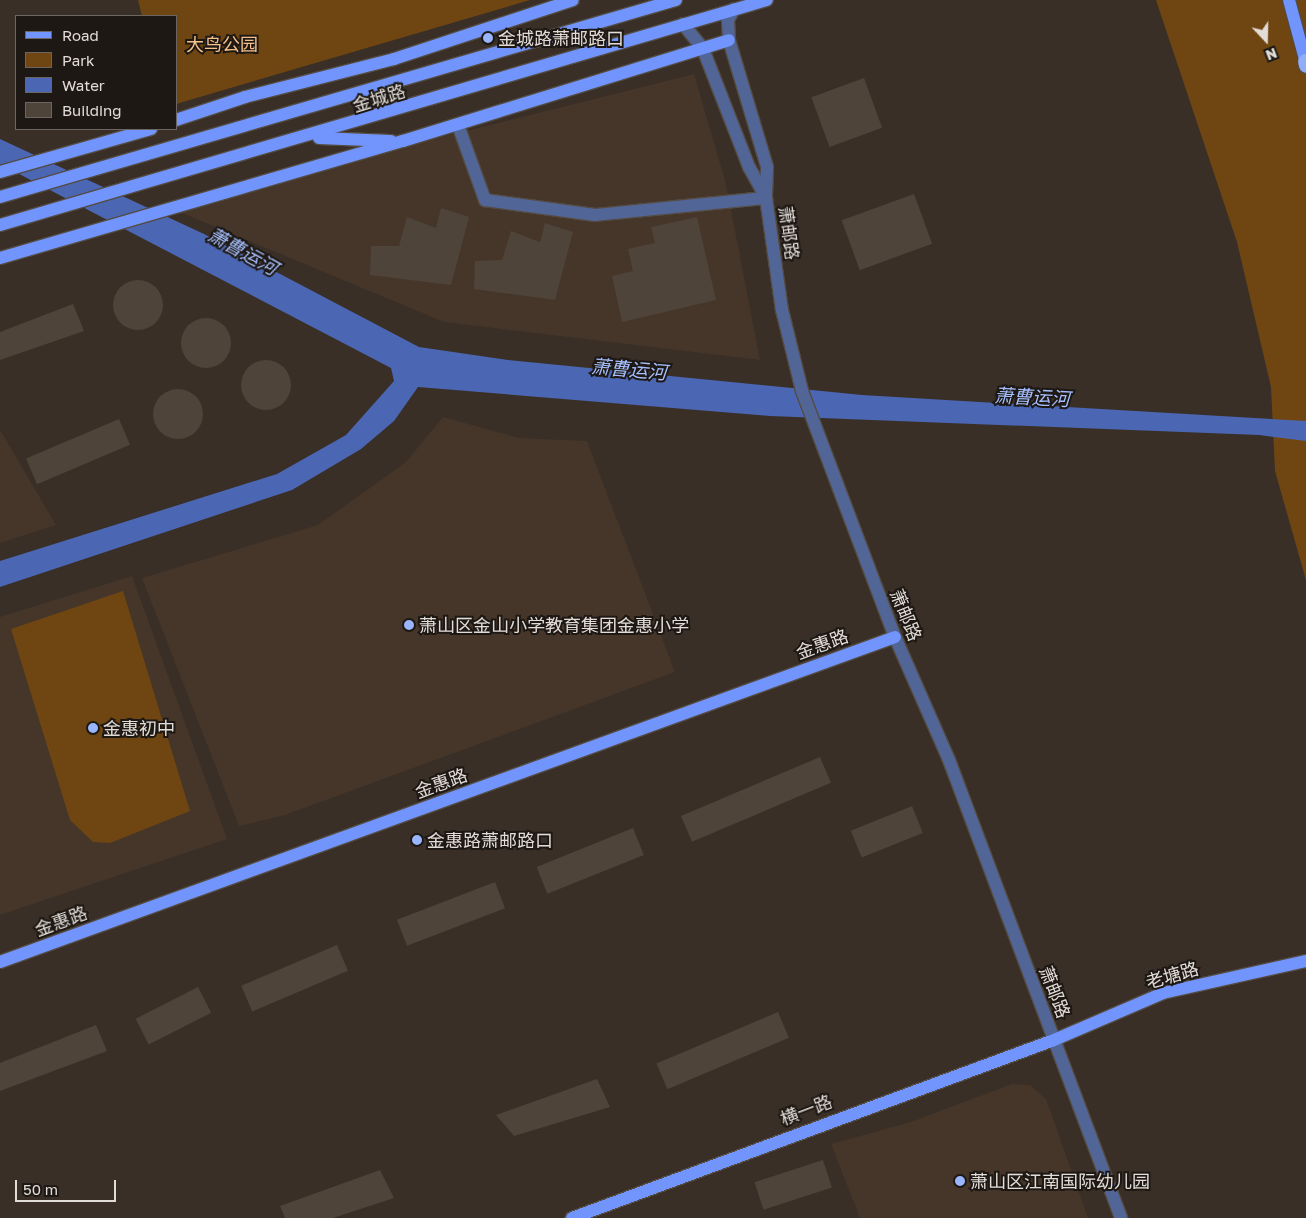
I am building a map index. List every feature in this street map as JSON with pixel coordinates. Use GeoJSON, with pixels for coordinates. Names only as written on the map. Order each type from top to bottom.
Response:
{"type":"FeatureCollection","features":[{"type":"Feature","properties":{"kind":"main road","name":"金城路"},"geometry":{"type":"LineString","coordinates":[[178,119],[244,96],[394,59],[573,0]]}},
{"type":"Feature","properties":{"kind":"main road","name":"金城路"},"geometry":{"type":"LineString","coordinates":[[0,197],[84,174],[650,4],[676,0]]}},
{"type":"Feature","properties":{"kind":"main road","name":"金城路"},"geometry":{"type":"LineString","coordinates":[[0,225],[306,138],[767,0]]}},
{"type":"Feature","properties":{"kind":"main road"},"geometry":{"type":"LineString","coordinates":[[1289,0],[1306,63]]}},
{"type":"Feature","properties":{"kind":"main road"},"geometry":{"type":"LineString","coordinates":[[0,258],[403,141],[729,40]]}},
{"type":"Feature","properties":{"kind":"main road"},"geometry":{"type":"LineString","coordinates":[[0,172],[148,130]]}},
{"type":"Feature","properties":{"kind":"main road"},"geometry":{"type":"LineString","coordinates":[[306,138],[403,141]]}},
{"type":"Feature","properties":{"kind":"main road","name":"金惠路"},"geometry":{"type":"LineString","coordinates":[[0,962],[895,637]]}},
{"type":"Feature","properties":{"kind":"main road","name":"老塘路"},"geometry":{"type":"LineString","coordinates":[[1054,1040],[1163,993],[1306,961]]}},
{"type":"Feature","properties":{"kind":"main road","name":"横一路"},"geometry":{"type":"LineString","coordinates":[[572,1218],[1054,1040]]}},
{"type":"Feature","properties":{"kind":"street","name":"萧邮路"},"geometry":{"type":"LineString","coordinates":[[734,9],[728,20],[729,40],[767,167],[766,198],[782,310],[802,391],[818,441],[895,637],[949,760],[1121,1218]]}},
{"type":"Feature","properties":{"kind":"street"},"geometry":{"type":"LineString","coordinates":[[458,124],[485,200],[595,215],[766,198],[749,167],[703,49],[684,24]]}},
{"type":"Feature","properties":{"kind":"shaded area"},"geometry":{"type":"Polygon","coordinates":[[[694,74],[726,184],[760,360],[444,322],[165,206],[694,74]]]}},
{"type":"Feature","properties":{"kind":"shaded area","name":"萧山区金山小学教育集团金惠小学"},"geometry":{"type":"Polygon","coordinates":[[[443,417],[519,438],[587,441],[675,672],[285,815],[239,826],[142,578],[318,525],[405,463],[443,417]]]}},
{"type":"Feature","properties":{"kind":"shaded area"},"geometry":{"type":"Polygon","coordinates":[[[0,430],[56,525],[0,543],[0,430]]]}},
{"type":"Feature","properties":{"kind":"shaded area","name":"金惠初中"},"geometry":{"type":"Polygon","coordinates":[[[132,576],[227,839],[0,915],[0,617],[132,576]]]}},
{"type":"Feature","properties":{"kind":"shaded area","name":"萧山区江南国际幼儿园"},"geometry":{"type":"Polygon","coordinates":[[[1012,1084],[1030,1085],[1046,1099],[1088,1218],[860,1218],[831,1144],[911,1122],[1012,1084]]]}},
{"type":"Feature","properties":{"kind":"green space","name":"大鸟公园"},"geometry":{"type":"Polygon","coordinates":[[[138,0],[530,0],[178,103],[178,15],[142,15],[138,0]]]}},
{"type":"Feature","properties":{"kind":"green space"},"geometry":{"type":"Polygon","coordinates":[[[1156,0],[1306,0],[1306,580],[1275,471],[1271,387],[1237,242],[1156,0]]]}},
{"type":"Feature","properties":{"kind":"green space"},"geometry":{"type":"Polygon","coordinates":[[[123,591],[190,811],[110,843],[93,842],[70,820],[11,629],[123,591]]]}},
{"type":"Feature","properties":{"kind":"water"},"geometry":{"type":"Polygon","coordinates":[[[0,139],[204,234],[419,347],[508,360],[862,395],[1306,421],[1306,441],[1259,435],[770,416],[418,387],[394,421],[361,449],[292,490],[0,587],[0,561],[277,474],[346,435],[394,381],[391,368],[0,164],[0,139]]]}},
{"type":"Feature","properties":{"kind":"building"},"geometry":{"type":"Polygon","coordinates":[[[864,78],[882,128],[830,147],[811,97],[864,78]]]}},
{"type":"Feature","properties":{"kind":"building"},"geometry":{"type":"Polygon","coordinates":[[[914,194],[932,244],[860,270],[842,220],[914,194]]]}},
{"type":"Feature","properties":{"kind":"building"},"geometry":{"type":"Polygon","coordinates":[[[441,208],[469,217],[451,285],[370,275],[371,246],[399,246],[407,217],[436,228],[441,208]]]}},
{"type":"Feature","properties":{"kind":"building"},"geometry":{"type":"Polygon","coordinates":[[[697,217],[716,300],[622,322],[612,276],[633,271],[628,249],[655,243],[651,227],[697,217]]]}},
{"type":"Feature","properties":{"kind":"building"},"geometry":{"type":"Polygon","coordinates":[[[545,223],[573,232],[555,300],[474,289],[475,261],[502,260],[511,231],[540,242],[545,223]]]}},
{"type":"Feature","properties":{"kind":"building"},"geometry":{"type":"Polygon","coordinates":[[[138,280],[152,284],[159,291],[163,305],[159,319],[152,326],[138,330],[124,326],[117,319],[113,305],[117,291],[124,284],[138,280]]]}},
{"type":"Feature","properties":{"kind":"building"},"geometry":{"type":"Polygon","coordinates":[[[73,304],[84,331],[0,360],[0,332],[73,304]]]}},
{"type":"Feature","properties":{"kind":"building"},"geometry":{"type":"Polygon","coordinates":[[[206,318],[215,320],[226,329],[231,343],[229,352],[220,363],[206,368],[197,366],[186,357],[181,343],[183,334],[192,323],[206,318]]]}},
{"type":"Feature","properties":{"kind":"building"},"geometry":{"type":"Polygon","coordinates":[[[266,360],[275,362],[286,371],[291,385],[289,394],[280,405],[266,410],[257,408],[246,399],[241,385],[243,376],[252,365],[266,360]]]}},
{"type":"Feature","properties":{"kind":"building"},"geometry":{"type":"Polygon","coordinates":[[[178,389],[187,391],[198,400],[203,414],[201,423],[192,434],[178,439],[169,437],[158,428],[153,414],[155,405],[164,394],[178,389]]]}},
{"type":"Feature","properties":{"kind":"building"},"geometry":{"type":"Polygon","coordinates":[[[119,419],[130,445],[37,484],[26,458],[119,419]]]}},
{"type":"Feature","properties":{"kind":"building"},"geometry":{"type":"Polygon","coordinates":[[[820,757],[831,783],[692,842],[681,816],[820,757]]]}},
{"type":"Feature","properties":{"kind":"building"},"geometry":{"type":"Polygon","coordinates":[[[912,806],[923,833],[862,858],[851,831],[912,806]]]}},
{"type":"Feature","properties":{"kind":"building"},"geometry":{"type":"Polygon","coordinates":[[[633,828],[644,855],[547,894],[537,867],[633,828]]]}},
{"type":"Feature","properties":{"kind":"building"},"geometry":{"type":"Polygon","coordinates":[[[495,882],[505,908],[407,946],[397,920],[495,882]]]}},
{"type":"Feature","properties":{"kind":"building"},"geometry":{"type":"Polygon","coordinates":[[[337,945],[348,971],[252,1011],[241,986],[337,945]]]}},
{"type":"Feature","properties":{"kind":"building"},"geometry":{"type":"Polygon","coordinates":[[[198,987],[211,1013],[149,1045],[136,1019],[198,987]]]}},
{"type":"Feature","properties":{"kind":"building"},"geometry":{"type":"Polygon","coordinates":[[[778,1012],[789,1038],[667,1089],[656,1064],[778,1012]]]}},
{"type":"Feature","properties":{"kind":"building"},"geometry":{"type":"Polygon","coordinates":[[[96,1025],[107,1051],[0,1091],[0,1063],[96,1025]]]}},
{"type":"Feature","properties":{"kind":"building"},"geometry":{"type":"Polygon","coordinates":[[[597,1079],[610,1107],[514,1136],[496,1115],[597,1079]]]}},
{"type":"Feature","properties":{"kind":"building"},"geometry":{"type":"Polygon","coordinates":[[[823,1160],[832,1188],[763,1210],[755,1182],[823,1160]]]}},
{"type":"Feature","properties":{"kind":"building"},"geometry":{"type":"Polygon","coordinates":[[[380,1170],[394,1198],[333,1218],[285,1218],[280,1206],[380,1170]]]}},
{"type":"Feature","properties":{"kind":"place","name":"金城路萧邮路口"},"geometry":{"type":"Point","coordinates":[488,38]}},
{"type":"Feature","properties":{"kind":"place","name":"萧山区金山小学教育集团金惠小学"},"geometry":{"type":"Point","coordinates":[409,625]}},
{"type":"Feature","properties":{"kind":"place","name":"金惠初中"},"geometry":{"type":"Point","coordinates":[93,728]}},
{"type":"Feature","properties":{"kind":"place","name":"金惠路萧邮路口"},"geometry":{"type":"Point","coordinates":[417,840]}},
{"type":"Feature","properties":{"kind":"place","name":"萧山区江南国际幼儿园"},"geometry":{"type":"Point","coordinates":[960,1181]}},
{"type":"Feature","properties":{"kind":"water label","name":"萧曹运河"},"geometry":{"type":"Point","coordinates":[243,251]}},
{"type":"Feature","properties":{"kind":"water label","name":"萧曹运河"},"geometry":{"type":"Point","coordinates":[629,369]}},
{"type":"Feature","properties":{"kind":"water label","name":"萧曹运河"},"geometry":{"type":"Point","coordinates":[1032,397]}}]}
